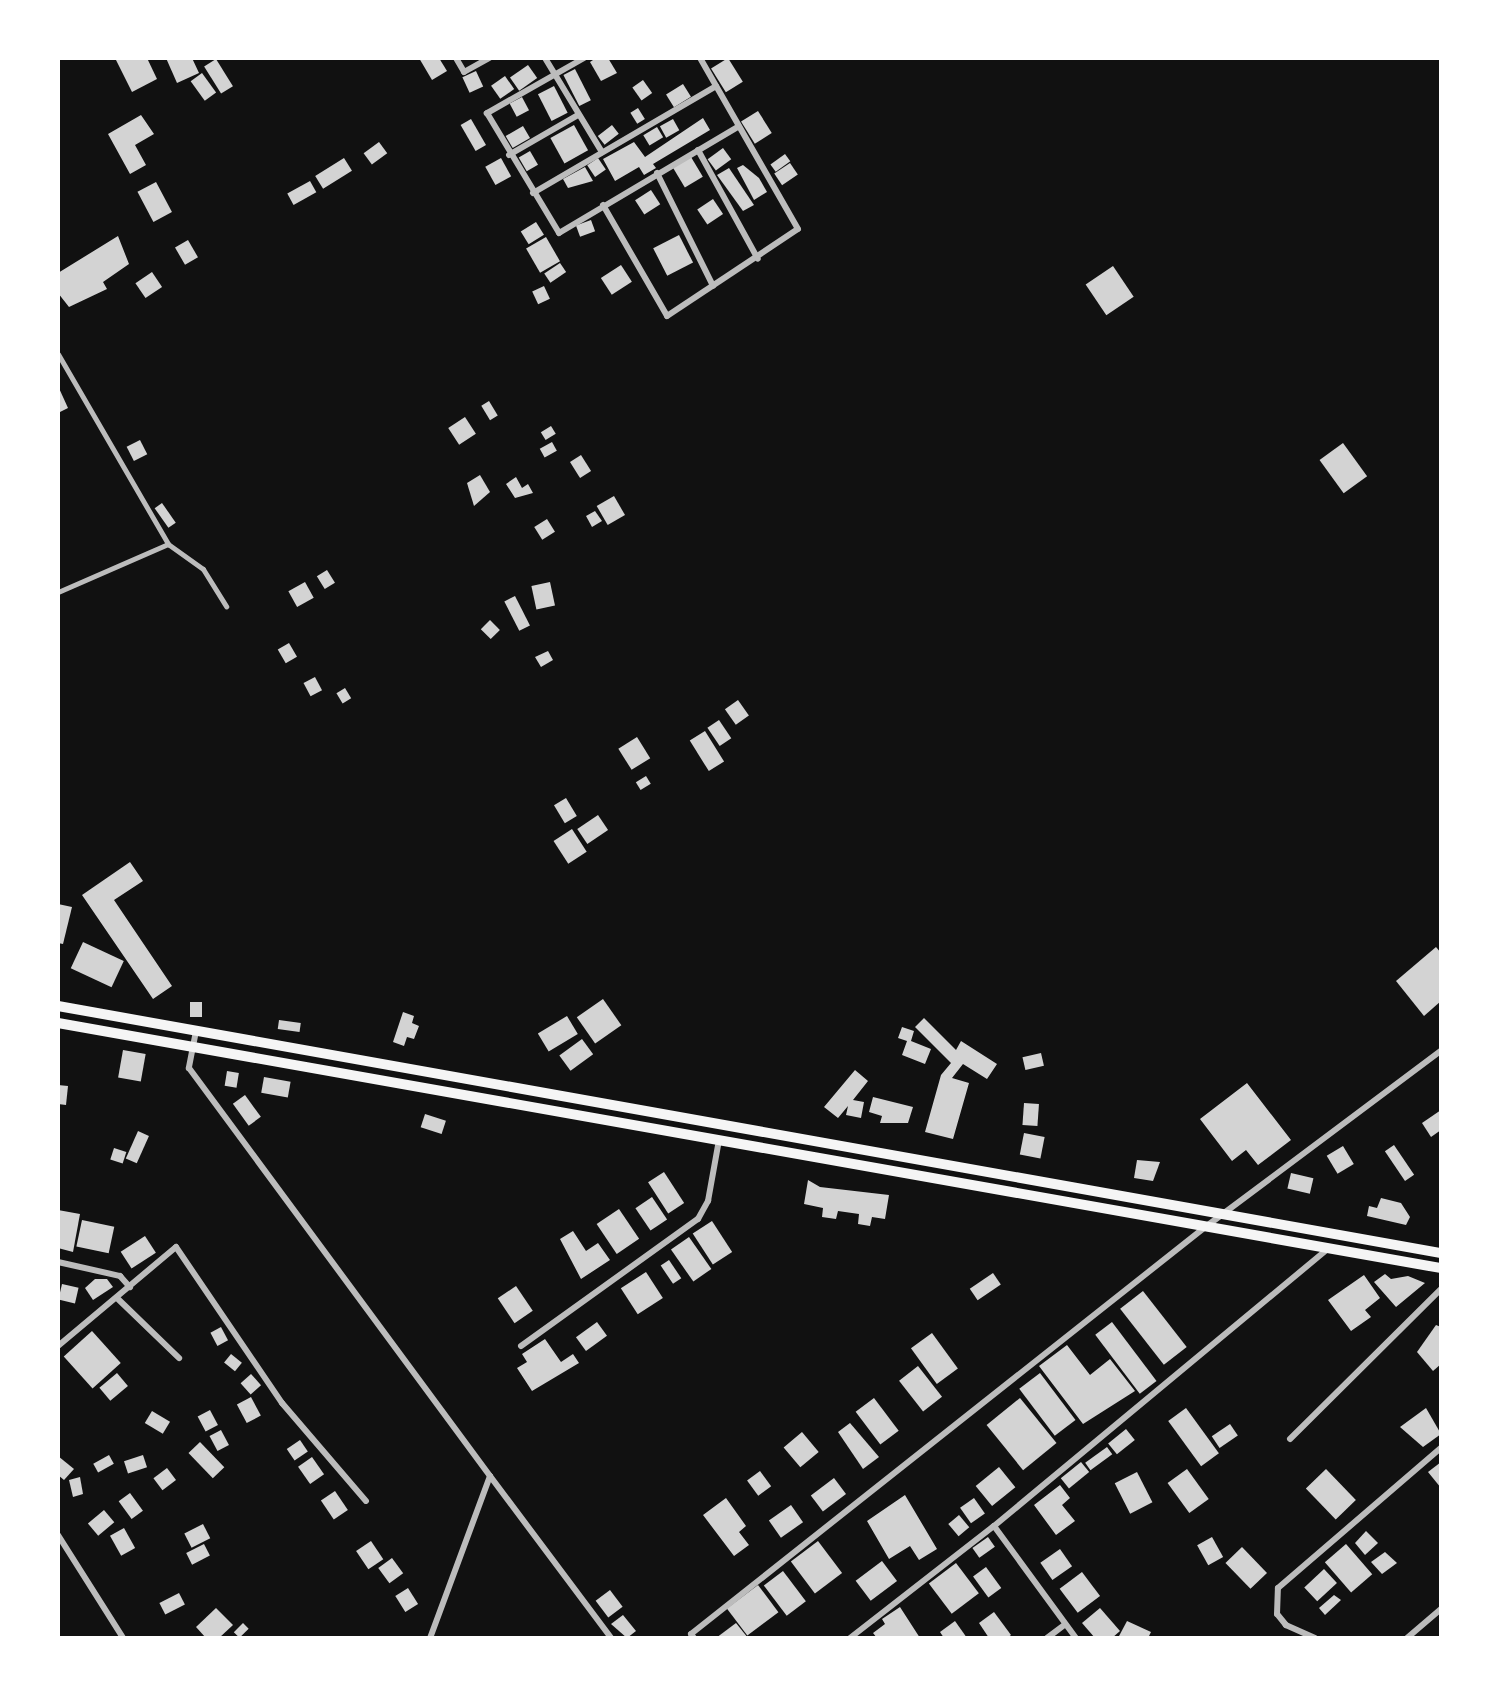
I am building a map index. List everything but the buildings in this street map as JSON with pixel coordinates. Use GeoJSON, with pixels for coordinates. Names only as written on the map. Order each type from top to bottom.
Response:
{"type":"FeatureCollection","features":[{"type":"Feature","properties":{"kind":"highway"},"geometry":{"type":"LineString","coordinates":[[58,1006],[632,1106],[926,1161],[1080,1185],[1441,1253]]}},
{"type":"Feature","properties":{"kind":"highway"},"geometry":{"type":"LineString","coordinates":[[58,1023],[1441,1268]]}},
{"type":"Feature","properties":{"kind":"highway"},"geometry":{"type":"LineString","coordinates":[[329,1072],[333,1056]]}},
{"type":"Feature","properties":{"kind":"highway"},"geometry":{"type":"LineString","coordinates":[[469,1097],[473,1080]]}},
{"type":"Feature","properties":{"kind":"highway"},"geometry":{"type":"LineString","coordinates":[[627,1123],[632,1106]]}},
{"type":"Feature","properties":{"kind":"highway"},"geometry":{"type":"LineString","coordinates":[[777,1150],[779,1134]]}},
{"type":"Feature","properties":{"kind":"highway"},"geometry":{"type":"LineString","coordinates":[[923,1176],[926,1161]]}},
{"type":"Feature","properties":{"kind":"highway"},"geometry":{"type":"LineString","coordinates":[[1076,1202],[1080,1185]]}},
{"type":"Feature","properties":{"kind":"highway"},"geometry":{"type":"LineString","coordinates":[[1372,1256],[1376,1241]]}},
{"type":"Feature","properties":{"kind":"street"},"geometry":{"type":"LineString","coordinates":[[456,58],[464,72],[489,58]]}},
{"type":"Feature","properties":{"kind":"street"},"geometry":{"type":"LineString","coordinates":[[545,58],[602,152]]}},
{"type":"Feature","properties":{"kind":"street"},"geometry":{"type":"LineString","coordinates":[[584,58],[487,113],[509,155],[559,233],[739,126]]}},
{"type":"Feature","properties":{"kind":"street"},"geometry":{"type":"LineString","coordinates":[[603,205],[667,316],[758,259],[798,229],[700,58]]}},
{"type":"Feature","properties":{"kind":"street"},"geometry":{"type":"LineString","coordinates":[[533,193],[716,86]]}},
{"type":"Feature","properties":{"kind":"street"},"geometry":{"type":"LineString","coordinates":[[509,155],[578,115]]}},
{"type":"Feature","properties":{"kind":"street"},"geometry":{"type":"LineString","coordinates":[[698,150],[758,259]]}},
{"type":"Feature","properties":{"kind":"street"},"geometry":{"type":"LineString","coordinates":[[657,173],[713,286]]}},
{"type":"Feature","properties":{"kind":"street"},"geometry":{"type":"LineString","coordinates":[[58,354],[168,544],[203,569],[226,606]]}},
{"type":"Feature","properties":{"kind":"street"},"geometry":{"type":"LineString","coordinates":[[58,592],[168,544]]}},
{"type":"Feature","properties":{"kind":"street"},"geometry":{"type":"LineString","coordinates":[[196,1031],[189,1068],[611,1638]]}},
{"type":"Feature","properties":{"kind":"street"},"geometry":{"type":"LineString","coordinates":[[694,1638],[691,1634],[1204,1228],[1441,1051]]}},
{"type":"Feature","properties":{"kind":"street"},"geometry":{"type":"LineString","coordinates":[[521,1346],[698,1219],[708,1201],[719,1140]]}},
{"type":"Feature","properties":{"kind":"street"},"geometry":{"type":"LineString","coordinates":[[58,1346],[118,1299],[176,1247],[282,1403],[366,1501]]}},
{"type":"Feature","properties":{"kind":"street"},"geometry":{"type":"LineString","coordinates":[[850,1638],[994,1526],[1328,1249]]}},
{"type":"Feature","properties":{"kind":"street"},"geometry":{"type":"LineString","coordinates":[[58,1262],[120,1276],[130,1287]]}},
{"type":"Feature","properties":{"kind":"street"},"geometry":{"type":"LineString","coordinates":[[1290,1439],[1441,1289]]}},
{"type":"Feature","properties":{"kind":"street"},"geometry":{"type":"LineString","coordinates":[[118,1299],[179,1358]]}},
{"type":"Feature","properties":{"kind":"street"},"geometry":{"type":"LineString","coordinates":[[1315,1638],[1286,1625],[1277,1614],[1278,1588],[1441,1448]]}},
{"type":"Feature","properties":{"kind":"street"},"geometry":{"type":"LineString","coordinates":[[430,1638],[490,1476]]}},
{"type":"Feature","properties":{"kind":"street"},"geometry":{"type":"LineString","coordinates":[[994,1526],[1076,1638]]}},
{"type":"Feature","properties":{"kind":"street"},"geometry":{"type":"LineString","coordinates":[[58,1535],[123,1638]]}},
{"type":"Feature","properties":{"kind":"street"},"geometry":{"type":"LineString","coordinates":[[1407,1638],[1441,1609]]}},
{"type":"Feature","properties":{"kind":"street"},"geometry":{"type":"LineString","coordinates":[[1047,1638],[1064,1625]]}}]}
